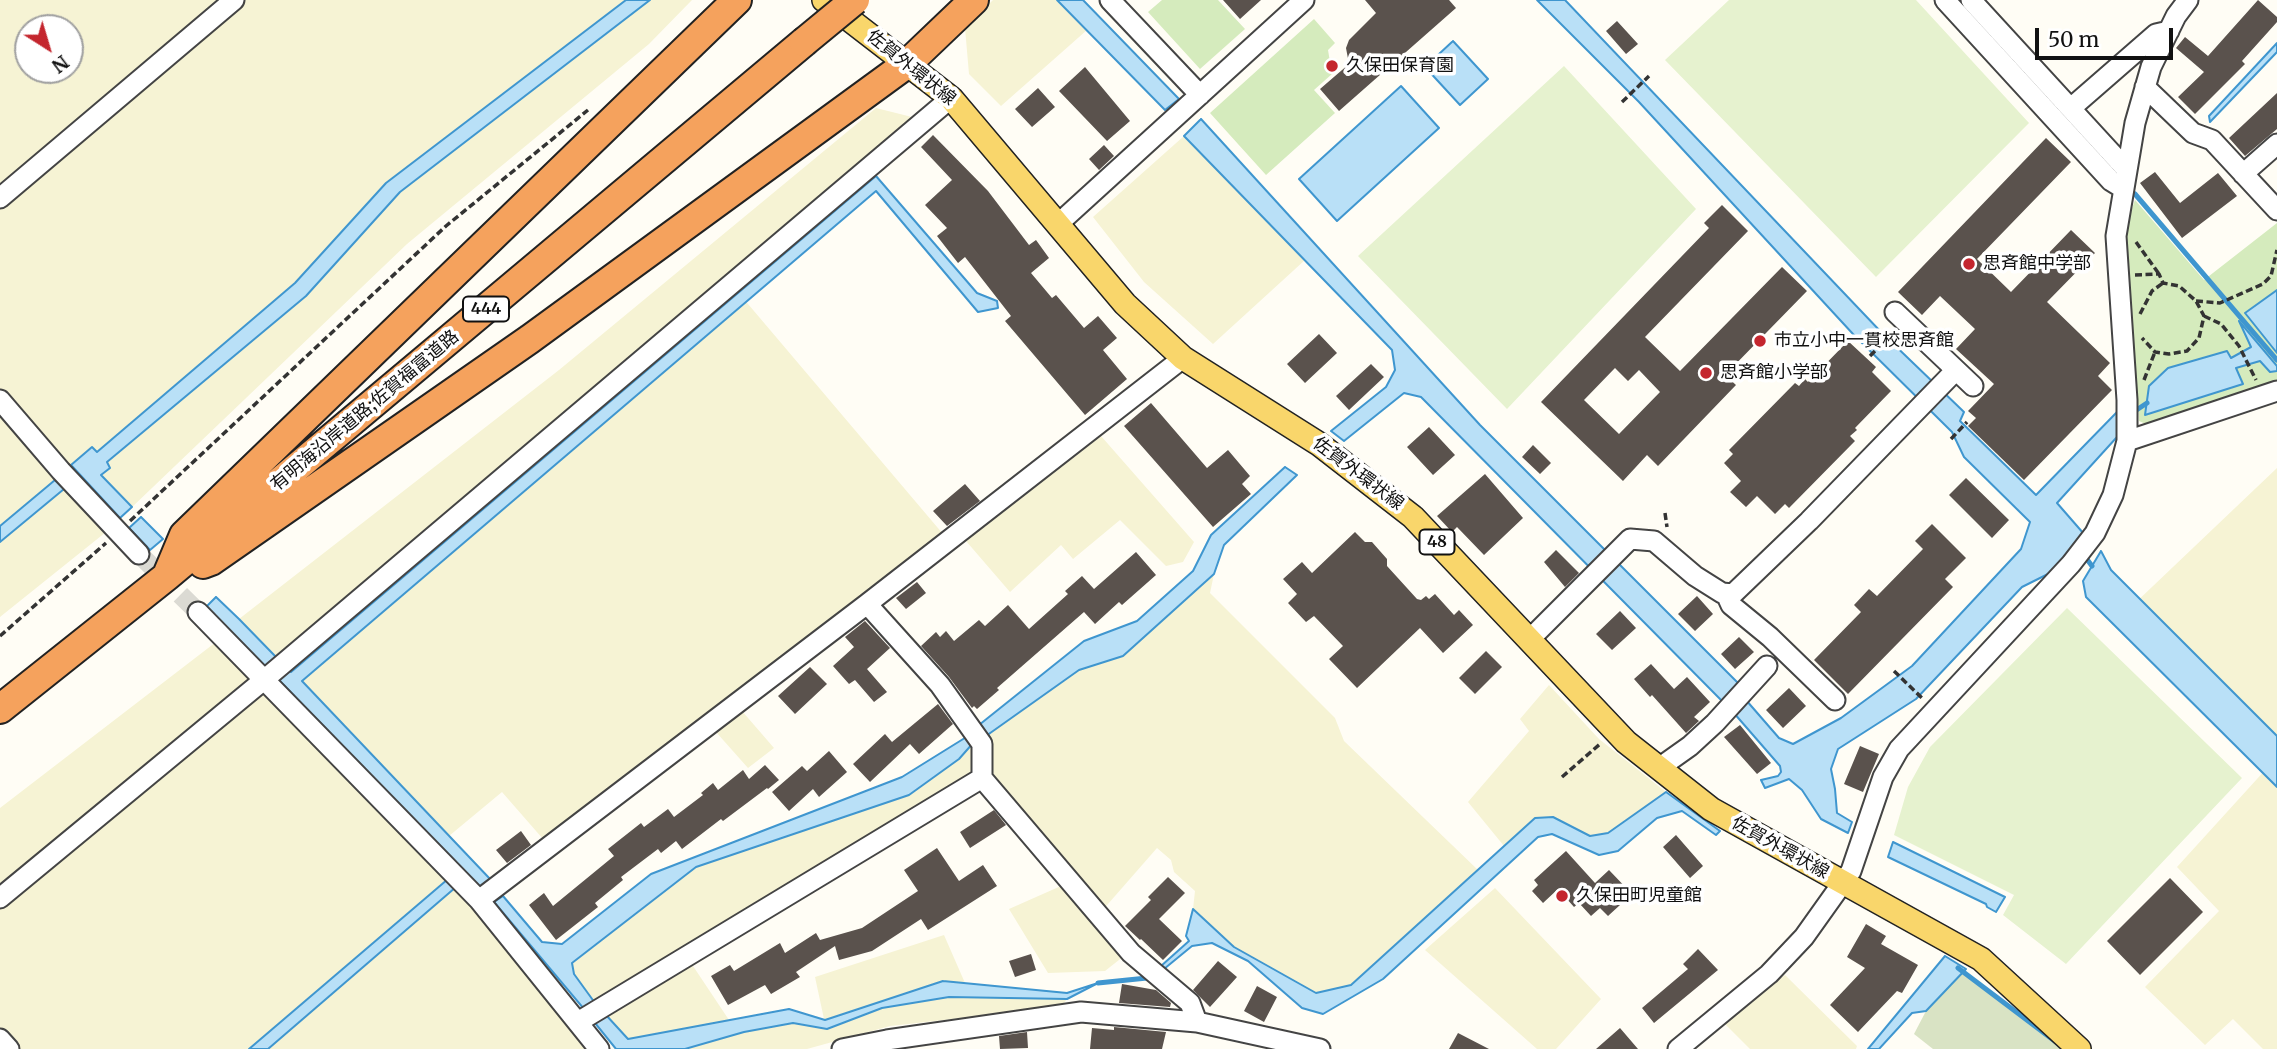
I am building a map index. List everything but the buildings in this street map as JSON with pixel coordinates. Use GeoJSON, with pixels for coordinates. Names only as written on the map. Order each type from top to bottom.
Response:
{"type":"FeatureCollection","features":[{"type":"Feature","properties":{"kind":"highway"},"geometry":{"type":"LineString","coordinates":[[167,576],[184,535],[737,0]]}},
{"type":"Feature","properties":{"kind":"highway","name":"有明海沿岸道路;佐賀福富道路"},"geometry":{"type":"LineString","coordinates":[[0,709],[167,576],[855,0]]}},
{"type":"Feature","properties":{"kind":"highway"},"geometry":{"type":"LineString","coordinates":[[167,576],[211,561],[530,340],[908,64],[974,0]]}},
{"type":"Feature","properties":{"kind":"main road","name":"佐賀外環状線"},"geometry":{"type":"LineString","coordinates":[[824,0],[951,98],[1125,304],[1183,358],[1319,444],[1413,517],[1615,731],[1659,768],[1711,809],[1981,959],[2074,1048]]}},
{"type":"Feature","properties":{"kind":"street"},"geometry":{"type":"LineString","coordinates":[[0,198],[234,0]]}},
{"type":"Feature","properties":{"kind":"street"},"geometry":{"type":"LineString","coordinates":[[1110,0],[1200,95]]}},
{"type":"Feature","properties":{"kind":"street"},"geometry":{"type":"LineString","coordinates":[[1058,224],[1304,0]]}},
{"type":"Feature","properties":{"kind":"street"},"geometry":{"type":"LineString","coordinates":[[1945,0],[2111,181],[2126,180]]}},
{"type":"Feature","properties":{"kind":"street"},"geometry":{"type":"LineString","coordinates":[[1971,0],[2071,108],[2126,180]]}},
{"type":"Feature","properties":{"kind":"street"},"geometry":{"type":"LineString","coordinates":[[1678,1049],[1769,974],[1804,937],[1851,871],[1883,777],[1899,749],[2071,564],[2095,533],[2113,495],[2127,436],[2116,236],[2135,123],[2151,67],[2176,16],[2188,0]]}},
{"type":"Feature","properties":{"kind":"street"},"geometry":{"type":"LineString","coordinates":[[2071,108],[2155,34],[2169,31]]}},
{"type":"Feature","properties":{"kind":"street"},"geometry":{"type":"LineString","coordinates":[[2145,87],[2193,133],[2212,140],[2277,210]]}},
{"type":"Feature","properties":{"kind":"street"},"geometry":{"type":"LineString","coordinates":[[0,898],[265,679],[951,98]]}},
{"type":"Feature","properties":{"kind":"street"},"geometry":{"type":"LineString","coordinates":[[2243,174],[2277,144]]}},
{"type":"Feature","properties":{"kind":"street"},"geometry":{"type":"LineString","coordinates":[[1895,312],[1973,386]]}},
{"type":"Feature","properties":{"kind":"street"},"geometry":{"type":"LineString","coordinates":[[479,900],[867,604],[1183,358]]}},
{"type":"Feature","properties":{"kind":"street"},"geometry":{"type":"LineString","coordinates":[[1529,640],[1630,539],[1654,541],[1695,576],[1721,593],[1733,594],[1956,370]]}},
{"type":"Feature","properties":{"kind":"street"},"geometry":{"type":"LineString","coordinates":[[2127,436],[2270,393]]}},
{"type":"Feature","properties":{"kind":"street"},"geometry":{"type":"LineString","coordinates":[[0,400],[61,471],[139,554]]}},
{"type":"Feature","properties":{"kind":"street"},"geometry":{"type":"LineString","coordinates":[[1726,594],[1731,605],[1770,637],[1835,700]]}},
{"type":"Feature","properties":{"kind":"street"},"geometry":{"type":"LineString","coordinates":[[867,604],[940,685],[982,744],[982,778],[1131,953],[1190,1003],[1197,1022]]}},
{"type":"Feature","properties":{"kind":"street"},"geometry":{"type":"LineString","coordinates":[[198,612],[479,900],[599,1049]]}},
{"type":"Feature","properties":{"kind":"street"},"geometry":{"type":"LineString","coordinates":[[1659,768],[1690,746],[1715,723],[1767,666]]}},
{"type":"Feature","properties":{"kind":"street"},"geometry":{"type":"LineString","coordinates":[[578,1021],[982,778]]}},
{"type":"Feature","properties":{"kind":"street"},"geometry":{"type":"LineString","coordinates":[[842,1049],[1081,1012],[1197,1022],[1320,1049]]}},
{"type":"Feature","properties":{"kind":"street"},"geometry":{"type":"LineString","coordinates":[[0,1039],[9,1049]]}},
{"type":"Feature","properties":{"kind":"path"},"geometry":{"type":"LineString","coordinates":[[1622,102],[1649,76]]}},
{"type":"Feature","properties":{"kind":"path"},"geometry":{"type":"LineString","coordinates":[[0,636],[118,533],[446,226],[592,106]]}},
{"type":"Feature","properties":{"kind":"path"},"geometry":{"type":"LineString","coordinates":[[2120,216],[2136,223],[2136,245],[2163,283]]}},
{"type":"Feature","properties":{"kind":"path"},"geometry":{"type":"LineString","coordinates":[[2196,301],[2220,303],[2263,284],[2271,276],[2277,250]]}},
{"type":"Feature","properties":{"kind":"path"},"geometry":{"type":"LineString","coordinates":[[2119,275],[2159,274]]}},
{"type":"Feature","properties":{"kind":"path"},"geometry":{"type":"LineString","coordinates":[[2163,283],[2179,286],[2196,301],[2204,316],[2221,324],[2270,393]]}},
{"type":"Feature","properties":{"kind":"path"},"geometry":{"type":"LineString","coordinates":[[2138,320],[2148,297],[2163,283]]}},
{"type":"Feature","properties":{"kind":"path"},"geometry":{"type":"LineString","coordinates":[[2140,328],[2141,337],[2155,352],[2169,354],[2187,351],[2199,338],[2204,316]]}},
{"type":"Feature","properties":{"kind":"path"},"geometry":{"type":"LineString","coordinates":[[1870,356],[1891,335]]}},
{"type":"Feature","properties":{"kind":"path"},"geometry":{"type":"LineString","coordinates":[[2143,383],[2155,352]]}},
{"type":"Feature","properties":{"kind":"path"},"geometry":{"type":"LineString","coordinates":[[1951,439],[1967,422]]}},
{"type":"Feature","properties":{"kind":"path"},"geometry":{"type":"LineString","coordinates":[[1894,671],[1925,701]]}},
{"type":"Feature","properties":{"kind":"path"},"geometry":{"type":"LineString","coordinates":[[1562,777],[1615,731]]}},
{"type":"Feature","properties":{"kind":"shaded area"},"geometry":{"type":"Polygon","coordinates":[[[0,0],[692,0],[649,44],[407,244],[106,532],[0,617],[0,0]]]}},
{"type":"Feature","properties":{"kind":"shaded area"},"geometry":{"type":"Polygon","coordinates":[[[993,0],[1057,0],[1087,30],[1001,106],[969,74],[965,28],[993,0]]]}},
{"type":"Feature","properties":{"kind":"shaded area"},"geometry":{"type":"Polygon","coordinates":[[[876,108],[912,117],[726,278],[943,534],[543,839],[502,792],[449,836],[239,619],[559,370],[876,108]]]}},
{"type":"Feature","properties":{"kind":"shaded area"},"geometry":{"type":"Polygon","coordinates":[[[1184,136],[1305,260],[1213,344],[1144,282],[1093,217],[1184,136]]]}},
{"type":"Feature","properties":{"kind":"shaded area"},"geometry":{"type":"Polygon","coordinates":[[[1101,436],[1194,542],[1183,562],[1166,566],[1120,520],[1073,559],[1061,545],[1010,592],[966,541],[1101,436]]]}},
{"type":"Feature","properties":{"kind":"shaded area"},"geometry":{"type":"Polygon","coordinates":[[[2277,468],[2277,753],[2132,606],[2277,468]]]}},
{"type":"Feature","properties":{"kind":"shaded area"},"geometry":{"type":"Polygon","coordinates":[[[1214,574],[1210,593],[1335,718],[1344,741],[1478,870],[1351,985],[1316,993],[1234,947],[1193,909],[1195,891],[1174,872],[1171,860],[1157,848],[1094,920],[1124,956],[1105,971],[1048,973],[1009,909],[1079,878],[992,774],[986,736],[1079,670],[1123,656],[1214,574]]]}},
{"type":"Feature","properties":{"kind":"shaded area"},"geometry":{"type":"Polygon","coordinates":[[[216,642],[452,882],[589,1049],[0,1049],[0,808],[216,642]]]}},
{"type":"Feature","properties":{"kind":"shaded area"},"geometry":{"type":"Polygon","coordinates":[[[1549,685],[1599,739],[1666,792],[1608,833],[1590,836],[1553,817],[1535,818],[1504,846],[1468,802],[1529,731],[1520,719],[1549,685]]]}},
{"type":"Feature","properties":{"kind":"shaded area"},"geometry":{"type":"Polygon","coordinates":[[[742,711],[774,748],[748,768],[716,732],[742,711]]]}},
{"type":"Feature","properties":{"kind":"shaded area"},"geometry":{"type":"Polygon","coordinates":[[[974,742],[973,775],[595,1003],[574,974],[572,964],[696,867],[909,795],[959,759],[974,742]]]}},
{"type":"Feature","properties":{"kind":"shaded area"},"geometry":{"type":"Polygon","coordinates":[[[2277,757],[2277,1049],[2263,1049],[2233,1019],[2205,1045],[2145,987],[2219,911],[2177,867],[2277,757]]]}},
{"type":"Feature","properties":{"kind":"shaded area"},"geometry":{"type":"Polygon","coordinates":[[[1495,888],[1601,999],[1556,1049],[1537,1049],[1425,950],[1495,888]]]}},
{"type":"Feature","properties":{"kind":"shaded area"},"geometry":{"type":"Polygon","coordinates":[[[944,935],[965,983],[1067,993],[1067,999],[1061,1007],[890,1026],[807,1049],[616,1049],[606,1015],[691,963],[729,1020],[789,1009],[824,1019],[815,977],[944,935]]]}},
{"type":"Feature","properties":{"kind":"shaded area"},"geometry":{"type":"Polygon","coordinates":[[[1785,975],[1857,1046],[1856,1049],[1750,1049],[1725,1024],[1785,975]]]}},
{"type":"Feature","properties":{"kind":"green space"},"geometry":{"type":"Polygon","coordinates":[[[1162,0],[1218,0],[1245,29],[1200,69],[1148,12],[1162,0]]]}},
{"type":"Feature","properties":{"kind":"green space"},"geometry":{"type":"Polygon","coordinates":[[[1729,0],[1916,0],[2029,123],[1876,277],[1665,60],[1729,0]]]}},
{"type":"Feature","properties":{"kind":"green space"},"geometry":{"type":"Polygon","coordinates":[[[1314,19],[1335,43],[1328,50],[1332,74],[1314,90],[1335,113],[1266,175],[1210,113],[1314,19]]]}},
{"type":"Feature","properties":{"kind":"green space"},"geometry":{"type":"Polygon","coordinates":[[[1564,66],[1696,209],[1507,409],[1358,256],[1564,66]]]}},
{"type":"Feature","properties":{"kind":"green space"},"geometry":{"type":"Polygon","coordinates":[[[2135,200],[2204,280],[2277,223],[2275,382],[2146,424],[2139,421],[2127,237],[2128,220],[2135,200]]]}},
{"type":"Feature","properties":{"kind":"green space"},"geometry":{"type":"Polygon","coordinates":[[[2067,608],[2242,778],[2066,964],[2003,915],[2014,895],[1894,835],[1908,787],[1930,747],[2067,608]]]}},
{"type":"Feature","properties":{"kind":"green space"},"geometry":{"type":"Polygon","coordinates":[[[1962,972],[2061,1046],[2059,1049],[1933,1049],[1914,1034],[1926,1011],[1962,972]]]}},
{"type":"Feature","properties":{"kind":"water"},"geometry":{"type":"Polygon","coordinates":[[[626,0],[650,0],[400,192],[306,296],[107,462],[110,468],[101,475],[132,507],[120,518],[71,465],[92,447],[97,452],[295,283],[386,183],[626,0]]]}},
{"type":"Feature","properties":{"kind":"water"},"geometry":{"type":"Polygon","coordinates":[[[1057,0],[1083,0],[1179,99],[1165,110],[1057,0]]]}},
{"type":"Feature","properties":{"kind":"water"},"geometry":{"type":"Polygon","coordinates":[[[1537,0],[1565,0],[1882,333],[1964,412],[1960,421],[2036,495],[2118,411],[2117,437],[2057,503],[2084,534],[2050,573],[2022,587],[1916,699],[1838,749],[1831,769],[1837,813],[1852,822],[1848,833],[1821,819],[1802,790],[1789,779],[1765,788],[1761,780],[1778,776],[1781,772],[1780,766],[1733,712],[1746,700],[1779,738],[1793,744],[1841,718],[1912,666],[2021,549],[2030,522],[1964,457],[1952,432],[1853,334],[1639,102],[1537,0]]]}},
{"type":"Feature","properties":{"kind":"water"},"geometry":{"type":"Polygon","coordinates":[[[1453,41],[1488,79],[1460,105],[1425,67],[1453,41]]]}},
{"type":"Feature","properties":{"kind":"water"},"geometry":{"type":"Polygon","coordinates":[[[2277,43],[2277,52],[2210,122],[2209,116],[2277,43]]]}},
{"type":"Feature","properties":{"kind":"water"},"geometry":{"type":"Polygon","coordinates":[[[1401,86],[1439,128],[1337,221],[1299,179],[1401,86]]]}},
{"type":"Feature","properties":{"kind":"water"},"geometry":{"type":"Polygon","coordinates":[[[1201,119],[1480,425],[1738,683],[1722,701],[1421,397],[1404,393],[1344,441],[1331,431],[1386,387],[1395,370],[1392,350],[1184,136],[1201,119]]]}},
{"type":"Feature","properties":{"kind":"water"},"geometry":{"type":"Polygon","coordinates":[[[876,176],[977,293],[997,301],[998,308],[978,312],[876,191],[302,681],[491,880],[480,888],[276,677],[288,669],[291,672],[876,176]]]}},
{"type":"Feature","properties":{"kind":"water"},"geometry":{"type":"Polygon","coordinates":[[[2277,290],[2277,353],[2245,313],[2277,290]]]}},
{"type":"Feature","properties":{"kind":"water"},"geometry":{"type":"Polygon","coordinates":[[[2239,321],[2277,366],[2277,371],[2270,372],[2260,361],[2236,368],[2243,384],[2145,415],[2149,386],[2168,368],[2227,351],[2231,358],[2251,347],[2239,321]]]}},
{"type":"Feature","properties":{"kind":"water"},"geometry":{"type":"Polygon","coordinates":[[[1285,467],[1297,475],[1224,545],[1214,574],[1123,656],[1079,670],[986,736],[979,725],[1084,641],[1137,621],[1193,571],[1211,535],[1285,467]]]}},
{"type":"Feature","properties":{"kind":"water"},"geometry":{"type":"Polygon","coordinates":[[[55,480],[64,489],[0,542],[0,526],[55,480]]]}},
{"type":"Feature","properties":{"kind":"water"},"geometry":{"type":"Polygon","coordinates":[[[141,517],[163,539],[150,550],[129,528],[141,517]]]}},
{"type":"Feature","properties":{"kind":"water"},"geometry":{"type":"Polygon","coordinates":[[[2101,551],[2111,570],[2277,736],[2277,787],[2086,597],[2083,581],[2101,551]]]}},
{"type":"Feature","properties":{"kind":"water"},"geometry":{"type":"Polygon","coordinates":[[[216,597],[276,657],[265,666],[206,607],[216,597]]]}},
{"type":"Feature","properties":{"kind":"water"},"geometry":{"type":"Polygon","coordinates":[[[968,736],[974,742],[959,759],[909,795],[696,867],[572,963],[574,974],[595,1003],[584,1009],[494,902],[503,896],[542,942],[562,944],[651,874],[902,777],[968,736]]]}},
{"type":"Feature","properties":{"kind":"water"},"geometry":{"type":"Polygon","coordinates":[[[1666,792],[1720,831],[1716,835],[1682,811],[1657,818],[1618,851],[1599,855],[1552,834],[1538,837],[1383,979],[1323,1014],[1302,1008],[1248,961],[1212,943],[1192,946],[1164,969],[1161,966],[1189,941],[1186,936],[1193,909],[1234,947],[1316,993],[1351,985],[1535,818],[1553,817],[1590,836],[1608,833],[1666,792]]]}},
{"type":"Feature","properties":{"kind":"water"},"geometry":{"type":"Polygon","coordinates":[[[1893,842],[2005,897],[1996,912],[1986,904],[1888,857],[1893,842]]]}},
{"type":"Feature","properties":{"kind":"water"},"geometry":{"type":"Polygon","coordinates":[[[448,879],[456,887],[268,1049],[249,1049],[448,879]]]}},
{"type":"Feature","properties":{"kind":"water"},"geometry":{"type":"Polygon","coordinates":[[[1945,956],[1966,969],[1926,1011],[1912,1013],[1879,1049],[1868,1049],[1945,956]]]}},
{"type":"Feature","properties":{"kind":"water"},"geometry":{"type":"Polygon","coordinates":[[[943,981],[1067,993],[1098,983],[1067,999],[949,997],[882,1008],[827,1029],[793,1023],[744,1032],[685,1049],[616,1049],[595,1023],[606,1015],[628,1039],[789,1009],[825,1020],[943,981]]]}},
{"type":"Feature","properties":{"kind":"waterway"},"geometry":{"type":"LineString","coordinates":[[2135,194],[2277,360]]}},
{"type":"Feature","properties":{"kind":"waterway"},"geometry":{"type":"LineString","coordinates":[[2132,413],[2147,403]]}},
{"type":"Feature","properties":{"kind":"waterway"},"geometry":{"type":"LineString","coordinates":[[2083,554],[2092,566]]}},
{"type":"Feature","properties":{"kind":"waterway"},"geometry":{"type":"LineString","coordinates":[[1958,968],[2056,1042]]}},
{"type":"Feature","properties":{"kind":"waterway"},"geometry":{"type":"LineString","coordinates":[[1098,983],[1147,978]]}},
{"type":"Feature","properties":{"kind":"tunnel"},"geometry":{"type":"LineString","coordinates":[[139,554],[198,612]]}},
{"type":"Feature","properties":{"kind":"place","name":"久保田保育園"},"geometry":{"type":"Point","coordinates":[1332,66]}},
{"type":"Feature","properties":{"kind":"place","name":"思斉館中学部"},"geometry":{"type":"Point","coordinates":[1969,264]}},
{"type":"Feature","properties":{"kind":"place","name":"市立小中一貫校思斉館"},"geometry":{"type":"Point","coordinates":[1760,341]}},
{"type":"Feature","properties":{"kind":"place","name":"思斉館小学部"},"geometry":{"type":"Point","coordinates":[1706,373]}},
{"type":"Feature","properties":{"kind":"place","name":"久保田町児童館"},"geometry":{"type":"Point","coordinates":[1562,896]}}]}
